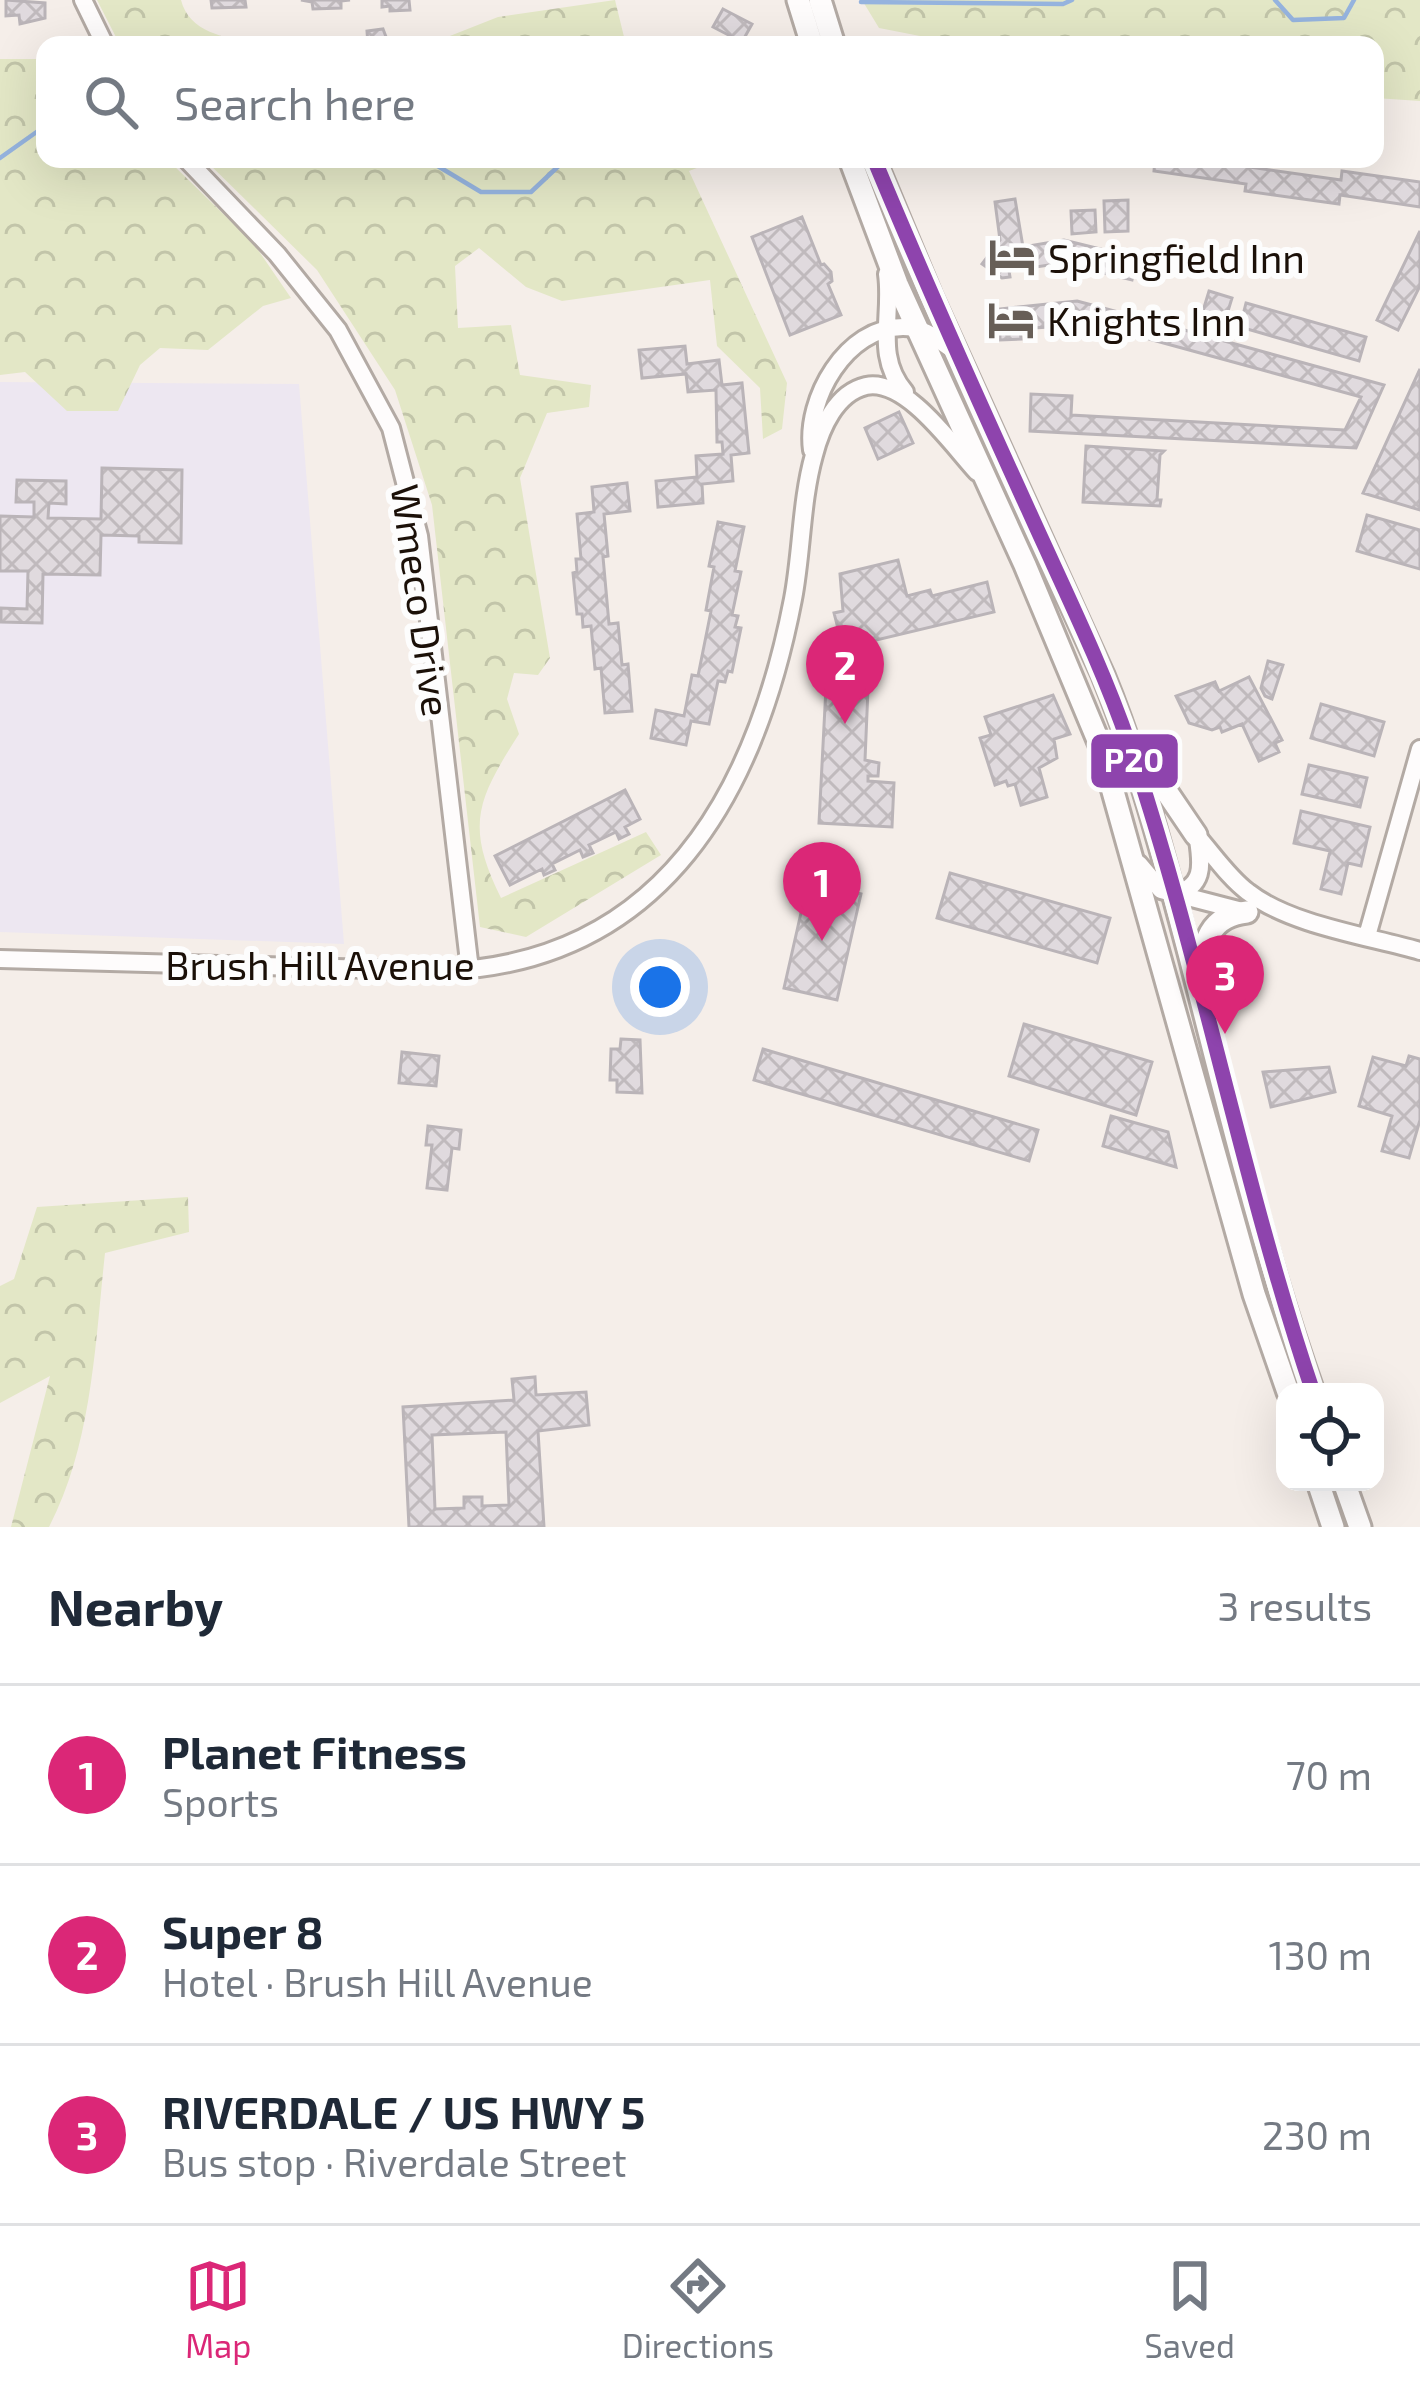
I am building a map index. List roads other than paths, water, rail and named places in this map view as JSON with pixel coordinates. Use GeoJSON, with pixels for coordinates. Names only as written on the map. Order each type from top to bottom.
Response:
{"type":"FeatureCollection","features":[{"type":"Feature","properties":{"kind":"main road"},"geometry":{"type":"LineString","coordinates":[[798,0],[809,36]]}},
{"type":"Feature","properties":{"kind":"main road"},"geometry":{"type":"LineString","coordinates":[[820,0],[831,36]]}},
{"type":"Feature","properties":{"kind":"main road"},"geometry":{"type":"LineString","coordinates":[[853,168],[916,329],[1075,679],[1111,779],[1254,1294],[1285,1383]]}},
{"type":"Feature","properties":{"kind":"main road"},"geometry":{"type":"LineString","coordinates":[[878,168],[1124,729],[1173,895],[1261,1235],[1309,1383]]}},
{"type":"Feature","properties":{"kind":"main road"},"geometry":{"type":"LineString","coordinates":[[1124,729],[1196,835]]}},
{"type":"Feature","properties":{"kind":"main road"},"geometry":{"type":"LineString","coordinates":[[1204,1012],[1201,975],[1206,937],[1224,917],[1247,912]]}},
{"type":"Feature","properties":{"kind":"main road"},"geometry":{"type":"LineString","coordinates":[[1321,1491],[1333,1527]]}},
{"type":"Feature","properties":{"kind":"main road"},"geometry":{"type":"LineString","coordinates":[[1347,1491],[1360,1527]]}},
{"type":"Feature","properties":{"kind":"street"},"geometry":{"type":"LineString","coordinates":[[83,0],[101,36]]}},
{"type":"Feature","properties":{"kind":"street","name":"Wmeco Drive"},"geometry":{"type":"LineString","coordinates":[[194,168],[277,254],[338,331],[391,428],[418,536],[470,970]]}},
{"type":"Feature","properties":{"kind":"street"},"geometry":{"type":"LineString","coordinates":[[878,236],[888,277],[888,365],[917,406],[986,481]]}},
{"type":"Feature","properties":{"kind":"street"},"geometry":{"type":"LineString","coordinates":[[886,329],[916,329],[957,352]]}},
{"type":"Feature","properties":{"kind":"street","name":"Brush Hill Avenue"},"geometry":{"type":"LineString","coordinates":[[0,959],[470,970],[535,955],[620,914],[666,878],[715,820],[750,749],[788,620],[813,457],[811,423],[820,394],[833,371],[863,340],[886,329]]}},
{"type":"Feature","properties":{"kind":"street"},"geometry":{"type":"LineString","coordinates":[[833,371],[869,386],[890,388],[917,406]]}},
{"type":"Feature","properties":{"kind":"street","name":"Brush Hill Avenue"},"geometry":{"type":"LineString","coordinates":[[813,457],[836,405],[851,392],[869,386]]}},
{"type":"Feature","properties":{"kind":"street"},"geometry":{"type":"LineString","coordinates":[[1367,936],[1420,749]]}},
{"type":"Feature","properties":{"kind":"street"},"geometry":{"type":"LineString","coordinates":[[1173,895],[1192,888],[1199,878],[1196,835]]}},
{"type":"Feature","properties":{"kind":"street"},"geometry":{"type":"LineString","coordinates":[[1196,835],[1244,890],[1260,901],[1420,951]]}},
{"type":"Feature","properties":{"kind":"street"},"geometry":{"type":"LineString","coordinates":[[1132,854],[1155,886],[1173,895],[1247,912],[1301,917]]}},
{"type":"Feature","properties":{"kind":"waterway"},"geometry":{"type":"LineString","coordinates":[[861,2],[1063,4],[1072,0]]}},
{"type":"Feature","properties":{"kind":"waterway"},"geometry":{"type":"LineString","coordinates":[[1275,0],[1293,20],[1344,18],[1354,0]]}},
{"type":"Feature","properties":{"kind":"waterway"},"geometry":{"type":"LineString","coordinates":[[0,158],[36,132]]}},
{"type":"Feature","properties":{"kind":"waterway"},"geometry":{"type":"LineString","coordinates":[[441,168],[481,192],[531,192],[556,168]]}},
{"type":"Feature","properties":{"kind":"place","name":"Springfield Inn"},"geometry":{"type":"Point","coordinates":[1012,257]}},
{"type":"Feature","properties":{"kind":"place","name":"Knights Inn"},"geometry":{"type":"Point","coordinates":[1011,320]}},
{"type":"Feature","properties":{"kind":"place","name":"Super 8"},"geometry":{"type":"Point","coordinates":[845,724]}},
{"type":"Feature","properties":{"kind":"place","name":"Planet Fitness"},"geometry":{"type":"Point","coordinates":[822,941]}},
{"type":"Feature","properties":{"kind":"place","name":"RIVERDALE / US HWY 5"},"geometry":{"type":"Point","coordinates":[1225,1034]}}]}
